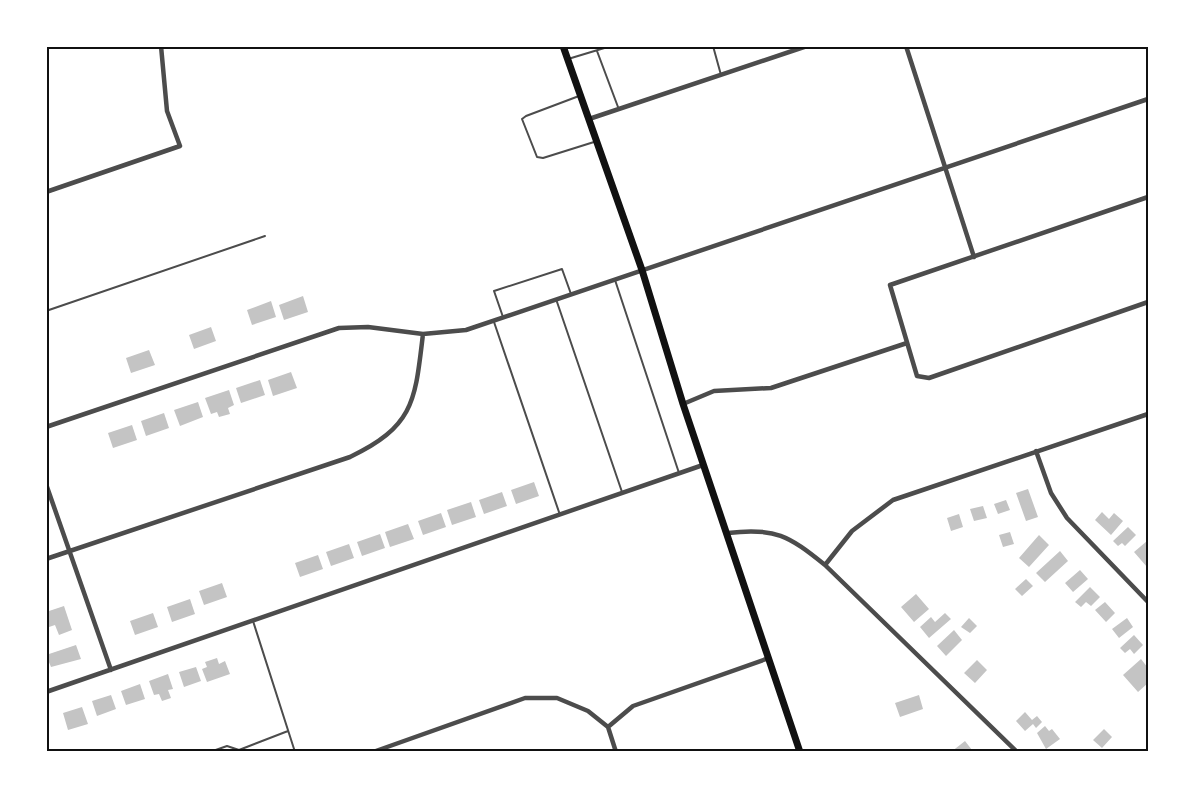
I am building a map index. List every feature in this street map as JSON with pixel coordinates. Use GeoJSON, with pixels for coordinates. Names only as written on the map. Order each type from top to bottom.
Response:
{"type":"FeatureCollection","features":[{"type":"Feature","properties":{"kind":"main road"},"geometry":{"type":"LineString","coordinates":[[563,46],[642,270],[683,404],[800,752]]}},
{"type":"Feature","properties":{"kind":"street"},"geometry":{"type":"LineString","coordinates":[[46,192],[180,146],[167,111],[161,46]]}},
{"type":"Feature","properties":{"kind":"street"},"geometry":{"type":"LineString","coordinates":[[589,119],[807,46]]}},
{"type":"Feature","properties":{"kind":"street"},"geometry":{"type":"LineString","coordinates":[[906,46],[974,257]]}},
{"type":"Feature","properties":{"kind":"street"},"geometry":{"type":"LineString","coordinates":[[46,427],[322,332],[368,327],[423,334],[466,330],[1149,99]]}},
{"type":"Feature","properties":{"kind":"street"},"geometry":{"type":"LineString","coordinates":[[1149,197],[890,285],[890,294],[917,376],[928,378],[1149,302]]}},
{"type":"Feature","properties":{"kind":"street"},"geometry":{"type":"LineString","coordinates":[[46,559],[350,457],[375,445],[391,434],[403,418],[412,400],[423,334]]}},
{"type":"Feature","properties":{"kind":"street"},"geometry":{"type":"LineString","coordinates":[[683,404],[714,391],[771,388],[907,343]]}},
{"type":"Feature","properties":{"kind":"street"},"geometry":{"type":"LineString","coordinates":[[825,565],[852,531],[893,500],[1149,414]]}},
{"type":"Feature","properties":{"kind":"street"},"geometry":{"type":"LineString","coordinates":[[1036,452],[1051,493],[1067,518],[1149,602]]}},
{"type":"Feature","properties":{"kind":"street"},"geometry":{"type":"LineString","coordinates":[[46,692],[703,465]]}},
{"type":"Feature","properties":{"kind":"street"},"geometry":{"type":"LineString","coordinates":[[46,484],[111,670]]}},
{"type":"Feature","properties":{"kind":"street"},"geometry":{"type":"LineString","coordinates":[[728,533],[767,530],[787,537],[825,565],[1017,752]]}},
{"type":"Feature","properties":{"kind":"street"},"geometry":{"type":"LineString","coordinates":[[608,727],[633,706],[769,658]]}},
{"type":"Feature","properties":{"kind":"street"},"geometry":{"type":"LineString","coordinates":[[373,752],[525,698],[557,698],[588,711],[608,727],[616,752]]}},
{"type":"Feature","properties":{"kind":"lane"},"geometry":{"type":"LineString","coordinates":[[568,59],[611,46]]}},
{"type":"Feature","properties":{"kind":"lane"},"geometry":{"type":"LineString","coordinates":[[713,46],[721,75]]}},
{"type":"Feature","properties":{"kind":"lane"},"geometry":{"type":"LineString","coordinates":[[597,51],[619,109]]}},
{"type":"Feature","properties":{"kind":"lane"},"geometry":{"type":"LineString","coordinates":[[580,96],[526,116],[522,119],[523,126],[537,157],[543,158],[596,141]]}},
{"type":"Feature","properties":{"kind":"lane"},"geometry":{"type":"LineString","coordinates":[[46,311],[265,236]]}},
{"type":"Feature","properties":{"kind":"lane"},"geometry":{"type":"LineString","coordinates":[[503,317],[494,291],[562,269],[571,294]]}},
{"type":"Feature","properties":{"kind":"lane"},"geometry":{"type":"LineString","coordinates":[[615,279],[679,473]]}},
{"type":"Feature","properties":{"kind":"lane"},"geometry":{"type":"LineString","coordinates":[[556,299],[622,493]]}},
{"type":"Feature","properties":{"kind":"lane"},"geometry":{"type":"LineString","coordinates":[[493,320],[560,515]]}},
{"type":"Feature","properties":{"kind":"lane"},"geometry":{"type":"LineString","coordinates":[[253,621],[295,752]]}},
{"type":"Feature","properties":{"kind":"lane"},"geometry":{"type":"LineString","coordinates":[[210,752],[227,746],[239,751],[288,731]]}},
{"type":"Feature","properties":{"kind":"building"},"geometry":{"type":"Polygon","coordinates":[[[303,296],[308,312],[284,320],[279,305],[303,296]]]}},
{"type":"Feature","properties":{"kind":"building"},"geometry":{"type":"Polygon","coordinates":[[[271,301],[276,317],[252,325],[247,310],[271,301]]]}},
{"type":"Feature","properties":{"kind":"building"},"geometry":{"type":"Polygon","coordinates":[[[211,327],[216,341],[194,349],[189,335],[211,327]]]}},
{"type":"Feature","properties":{"kind":"building"},"geometry":{"type":"Polygon","coordinates":[[[149,350],[155,365],[131,373],[126,358],[149,350]]]}},
{"type":"Feature","properties":{"kind":"building"},"geometry":{"type":"Polygon","coordinates":[[[291,372],[297,388],[273,396],[268,380],[291,372]]]}},
{"type":"Feature","properties":{"kind":"building"},"geometry":{"type":"Polygon","coordinates":[[[260,380],[265,395],[241,403],[236,388],[260,380]]]}},
{"type":"Feature","properties":{"kind":"building"},"geometry":{"type":"Polygon","coordinates":[[[229,390],[234,405],[228,408],[230,414],[219,417],[217,412],[211,414],[205,398],[229,390]]]}},
{"type":"Feature","properties":{"kind":"building"},"geometry":{"type":"Polygon","coordinates":[[[198,402],[203,417],[180,426],[174,410],[198,402]]]}},
{"type":"Feature","properties":{"kind":"building"},"geometry":{"type":"Polygon","coordinates":[[[164,413],[169,428],[146,436],[141,421],[164,413]]]}},
{"type":"Feature","properties":{"kind":"building"},"geometry":{"type":"Polygon","coordinates":[[[132,425],[137,440],[113,448],[108,433],[132,425]]]}},
{"type":"Feature","properties":{"kind":"building"},"geometry":{"type":"Polygon","coordinates":[[[534,482],[539,496],[516,504],[511,490],[534,482]]]}},
{"type":"Feature","properties":{"kind":"building"},"geometry":{"type":"Polygon","coordinates":[[[1028,489],[1038,517],[1026,521],[1016,493],[1028,489]]]}},
{"type":"Feature","properties":{"kind":"building"},"geometry":{"type":"Polygon","coordinates":[[[502,492],[507,506],[484,514],[479,500],[502,492]]]}},
{"type":"Feature","properties":{"kind":"building"},"geometry":{"type":"Polygon","coordinates":[[[1006,500],[1010,510],[998,514],[994,504],[1006,500]]]}},
{"type":"Feature","properties":{"kind":"building"},"geometry":{"type":"Polygon","coordinates":[[[471,502],[476,517],[452,525],[447,510],[471,502]]]}},
{"type":"Feature","properties":{"kind":"building"},"geometry":{"type":"Polygon","coordinates":[[[983,506],[987,518],[974,521],[970,509],[983,506]]]}},
{"type":"Feature","properties":{"kind":"building"},"geometry":{"type":"Polygon","coordinates":[[[1102,512],[1109,519],[1114,513],[1123,521],[1111,535],[1095,520],[1102,512]]]}},
{"type":"Feature","properties":{"kind":"building"},"geometry":{"type":"Polygon","coordinates":[[[441,513],[446,527],[423,535],[418,521],[441,513]]]}},
{"type":"Feature","properties":{"kind":"building"},"geometry":{"type":"Polygon","coordinates":[[[959,514],[963,527],[951,531],[947,518],[959,514]]]}},
{"type":"Feature","properties":{"kind":"building"},"geometry":{"type":"Polygon","coordinates":[[[408,524],[414,539],[390,547],[385,532],[408,524]]]}},
{"type":"Feature","properties":{"kind":"building"},"geometry":{"type":"Polygon","coordinates":[[[1128,527],[1136,535],[1125,546],[1122,543],[1118,546],[1113,541],[1128,527]]]}},
{"type":"Feature","properties":{"kind":"building"},"geometry":{"type":"Polygon","coordinates":[[[1010,532],[1014,544],[1003,547],[999,535],[1010,532]]]}},
{"type":"Feature","properties":{"kind":"building"},"geometry":{"type":"Polygon","coordinates":[[[380,534],[385,548],[362,556],[357,542],[380,534]]]}},
{"type":"Feature","properties":{"kind":"building"},"geometry":{"type":"Polygon","coordinates":[[[1039,535],[1049,545],[1029,567],[1019,558],[1039,535]]]}},
{"type":"Feature","properties":{"kind":"building"},"geometry":{"type":"Polygon","coordinates":[[[1147,541],[1148,543],[1147,567],[1134,552],[1147,541]]]}},
{"type":"Feature","properties":{"kind":"building"},"geometry":{"type":"Polygon","coordinates":[[[349,544],[354,558],[331,566],[326,552],[349,544]]]}},
{"type":"Feature","properties":{"kind":"building"},"geometry":{"type":"Polygon","coordinates":[[[1060,551],[1068,561],[1045,582],[1036,573],[1060,551]]]}},
{"type":"Feature","properties":{"kind":"building"},"geometry":{"type":"Polygon","coordinates":[[[318,555],[323,569],[300,577],[295,563],[318,555]]]}},
{"type":"Feature","properties":{"kind":"building"},"geometry":{"type":"Polygon","coordinates":[[[1080,570],[1088,579],[1073,592],[1065,583],[1080,570]]]}},
{"type":"Feature","properties":{"kind":"building"},"geometry":{"type":"Polygon","coordinates":[[[1026,579],[1033,586],[1022,596],[1015,589],[1026,579]]]}},
{"type":"Feature","properties":{"kind":"building"},"geometry":{"type":"Polygon","coordinates":[[[222,583],[227,597],[204,605],[199,591],[222,583]]]}},
{"type":"Feature","properties":{"kind":"building"},"geometry":{"type":"Polygon","coordinates":[[[1090,587],[1100,597],[1091,606],[1086,602],[1081,607],[1075,602],[1090,587]]]}},
{"type":"Feature","properties":{"kind":"building"},"geometry":{"type":"Polygon","coordinates":[[[916,594],[929,609],[914,622],[901,607],[916,594]]]}},
{"type":"Feature","properties":{"kind":"building"},"geometry":{"type":"Polygon","coordinates":[[[190,599],[195,614],[172,622],[167,607],[190,599]]]}},
{"type":"Feature","properties":{"kind":"building"},"geometry":{"type":"Polygon","coordinates":[[[1105,602],[1115,613],[1106,622],[1095,610],[1105,602]]]}},
{"type":"Feature","properties":{"kind":"building"},"geometry":{"type":"Polygon","coordinates":[[[64,606],[72,630],[59,635],[55,625],[46,628],[46,612],[64,606]]]}},
{"type":"Feature","properties":{"kind":"building"},"geometry":{"type":"Polygon","coordinates":[[[153,613],[158,627],[135,635],[130,621],[153,613]]]}},
{"type":"Feature","properties":{"kind":"building"},"geometry":{"type":"Polygon","coordinates":[[[945,613],[951,619],[929,638],[920,627],[931,617],[935,622],[945,613]]]}},
{"type":"Feature","properties":{"kind":"building"},"geometry":{"type":"Polygon","coordinates":[[[969,618],[977,626],[970,633],[961,627],[969,618]]]}},
{"type":"Feature","properties":{"kind":"building"},"geometry":{"type":"Polygon","coordinates":[[[1127,618],[1133,627],[1119,638],[1112,629],[1127,618]]]}},
{"type":"Feature","properties":{"kind":"building"},"geometry":{"type":"Polygon","coordinates":[[[954,630],[962,640],[946,656],[937,646],[954,630]]]}},
{"type":"Feature","properties":{"kind":"building"},"geometry":{"type":"Polygon","coordinates":[[[1134,635],[1143,645],[1134,654],[1130,649],[1125,653],[1120,648],[1134,635]]]}},
{"type":"Feature","properties":{"kind":"building"},"geometry":{"type":"Polygon","coordinates":[[[76,645],[81,659],[51,667],[46,655],[76,645]]]}},
{"type":"Feature","properties":{"kind":"building"},"geometry":{"type":"Polygon","coordinates":[[[217,658],[219,664],[225,661],[230,674],[207,682],[202,669],[207,667],[205,662],[217,658]]]}},
{"type":"Feature","properties":{"kind":"building"},"geometry":{"type":"Polygon","coordinates":[[[1141,659],[1148,668],[1148,683],[1138,692],[1123,675],[1141,659]]]}},
{"type":"Feature","properties":{"kind":"building"},"geometry":{"type":"Polygon","coordinates":[[[977,660],[987,670],[975,683],[964,673],[977,660]]]}},
{"type":"Feature","properties":{"kind":"building"},"geometry":{"type":"Polygon","coordinates":[[[196,667],[201,681],[184,687],[179,672],[196,667]]]}},
{"type":"Feature","properties":{"kind":"building"},"geometry":{"type":"Polygon","coordinates":[[[168,674],[173,689],[168,690],[171,698],[162,701],[159,694],[154,695],[149,681],[168,674]]]}},
{"type":"Feature","properties":{"kind":"building"},"geometry":{"type":"Polygon","coordinates":[[[140,684],[145,699],[126,705],[121,691],[140,684]]]}},
{"type":"Feature","properties":{"kind":"building"},"geometry":{"type":"Polygon","coordinates":[[[111,695],[116,709],[97,716],[92,701],[111,695]]]}},
{"type":"Feature","properties":{"kind":"building"},"geometry":{"type":"Polygon","coordinates":[[[919,695],[923,709],[900,717],[895,703],[919,695]]]}},
{"type":"Feature","properties":{"kind":"building"},"geometry":{"type":"Polygon","coordinates":[[[82,707],[88,724],[68,730],[63,713],[82,707]]]}},
{"type":"Feature","properties":{"kind":"building"},"geometry":{"type":"Polygon","coordinates":[[[1025,712],[1032,720],[1037,716],[1042,722],[1036,728],[1033,724],[1025,731],[1016,721],[1025,712]]]}},
{"type":"Feature","properties":{"kind":"building"},"geometry":{"type":"Polygon","coordinates":[[[1045,726],[1049,731],[1052,729],[1060,739],[1046,749],[1037,733],[1045,726]]]}},
{"type":"Feature","properties":{"kind":"building"},"geometry":{"type":"Polygon","coordinates":[[[1104,729],[1112,737],[1102,748],[1093,740],[1104,729]]]}},
{"type":"Feature","properties":{"kind":"building"},"geometry":{"type":"Polygon","coordinates":[[[965,741],[972,750],[951,752],[965,741]]]}}]}
